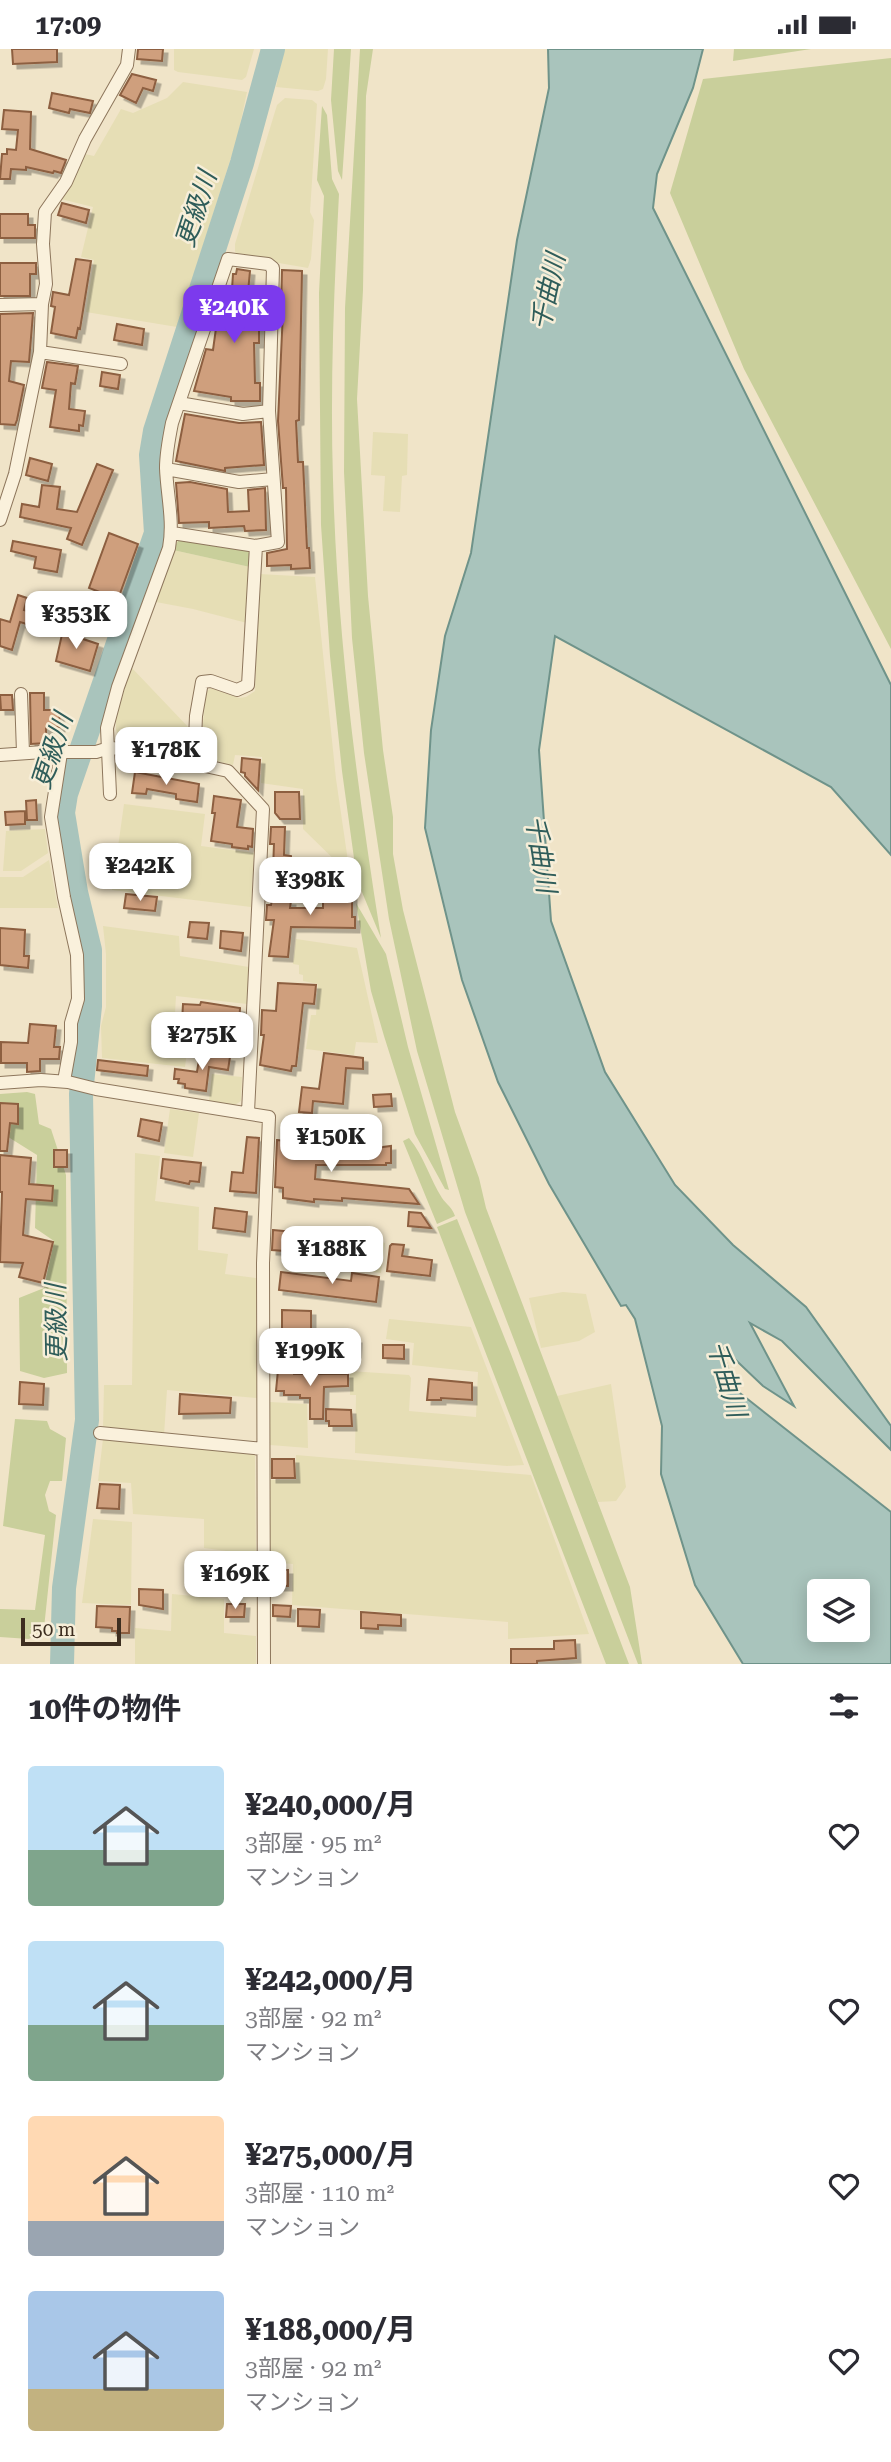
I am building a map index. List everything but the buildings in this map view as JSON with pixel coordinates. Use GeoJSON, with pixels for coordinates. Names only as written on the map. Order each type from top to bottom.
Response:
{"type":"FeatureCollection","features":[{"type":"Feature","properties":{"kind":"street"},"geometry":{"type":"LineString","coordinates":[[0,520],[15,474],[40,352],[42,304],[46,284],[46,212],[66,181],[85,139],[127,65],[129,49]]}},
{"type":"Feature","properties":{"kind":"street"},"geometry":{"type":"LineString","coordinates":[[110,794],[107,728],[118,687],[169,548],[172,533],[166,469],[167,451],[179,403],[228,260],[268,264],[273,268],[270,411],[278,542],[257,546],[172,533]]}},
{"type":"Feature","properties":{"kind":"street"},"geometry":{"type":"LineString","coordinates":[[0,305],[42,304]]}},
{"type":"Feature","properties":{"kind":"street"},"geometry":{"type":"LineString","coordinates":[[40,352],[121,363]]}},
{"type":"Feature","properties":{"kind":"street"},"geometry":{"type":"LineString","coordinates":[[179,403],[243,414],[270,411]]}},
{"type":"Feature","properties":{"kind":"street"},"geometry":{"type":"LineString","coordinates":[[166,469],[239,482],[273,479]]}},
{"type":"Feature","properties":{"kind":"street"},"geometry":{"type":"LineString","coordinates":[[194,763],[196,716],[202,682],[211,681],[237,689],[248,684],[257,546]]}},
{"type":"Feature","properties":{"kind":"street"},"geometry":{"type":"LineString","coordinates":[[21,694],[23,753]]}},
{"type":"Feature","properties":{"kind":"street"},"geometry":{"type":"LineString","coordinates":[[0,755],[128,749],[228,771],[263,809],[248,1112]]}},
{"type":"Feature","properties":{"kind":"street"},"geometry":{"type":"LineString","coordinates":[[65,753],[51,817],[77,955],[78,999],[71,1023],[66,1082]]}},
{"type":"Feature","properties":{"kind":"street"},"geometry":{"type":"LineString","coordinates":[[0,1083],[41,1080],[66,1082],[269,1117],[262,1263],[264,1664]]}},
{"type":"Feature","properties":{"kind":"street"},"geometry":{"type":"LineString","coordinates":[[100,1433],[263,1449]]}},
{"type":"Feature","properties":{"kind":"shaded area"},"geometry":{"type":"Polygon","coordinates":[[[174,49],[254,49],[246,77],[242,80],[178,72],[174,70],[174,49]]]}},
{"type":"Feature","properties":{"kind":"shaded area"},"geometry":{"type":"Polygon","coordinates":[[[284,49],[328,49],[323,89],[318,91],[276,87],[284,49]]]}},
{"type":"Feature","properties":{"kind":"shaded area"},"geometry":{"type":"Polygon","coordinates":[[[183,82],[247,92],[237,139],[177,327],[86,312],[94,260],[81,257],[93,207],[61,199],[85,154],[94,156],[121,109],[133,113],[167,98],[183,82]]]}},
{"type":"Feature","properties":{"kind":"shaded area"},"geometry":{"type":"Polygon","coordinates":[[[285,98],[312,100],[317,104],[310,212],[314,220],[308,268],[237,256],[235,251],[277,105],[285,98]]]}},
{"type":"Feature","properties":{"kind":"shaded area"},"geometry":{"type":"Polygon","coordinates":[[[373,432],[408,434],[407,475],[402,476],[400,512],[383,511],[385,476],[371,475],[373,432]]]}},
{"type":"Feature","properties":{"kind":"shaded area"},"geometry":{"type":"Polygon","coordinates":[[[173,550],[250,567],[247,623],[156,602],[173,550]]]}},
{"type":"Feature","properties":{"kind":"shaded area"},"geometry":{"type":"Polygon","coordinates":[[[259,574],[315,577],[336,779],[350,875],[303,829],[303,789],[261,783],[262,757],[235,755],[233,765],[204,758],[200,754],[206,692],[211,688],[239,698],[255,691],[259,574]]]}},
{"type":"Feature","properties":{"kind":"shaded area"},"geometry":{"type":"Polygon","coordinates":[[[131,667],[191,730],[190,752],[185,755],[122,742],[116,730],[116,717],[131,667]]]}},
{"type":"Feature","properties":{"kind":"shaded area"},"geometry":{"type":"Polygon","coordinates":[[[124,804],[205,814],[201,846],[254,853],[251,907],[112,890],[124,804]]]}},
{"type":"Feature","properties":{"kind":"shaded area"},"geometry":{"type":"Polygon","coordinates":[[[45,829],[48,853],[21,871],[3,871],[6,831],[45,829]]]}},
{"type":"Feature","properties":{"kind":"shaded area"},"geometry":{"type":"Polygon","coordinates":[[[49,860],[58,908],[0,908],[0,877],[23,877],[49,860]]]}},
{"type":"Feature","properties":{"kind":"shaded area"},"geometry":{"type":"Polygon","coordinates":[[[103,926],[179,936],[180,956],[249,967],[247,1004],[176,996],[174,1031],[216,1036],[214,1047],[188,1045],[185,1067],[102,1058],[101,1026],[106,1007],[103,926]]]}},
{"type":"Feature","properties":{"kind":"shaded area"},"geometry":{"type":"Polygon","coordinates":[[[296,939],[357,948],[378,1043],[356,1042],[354,1055],[306,1049],[311,1015],[316,1015],[318,984],[303,981],[303,975],[299,974],[299,965],[293,964],[296,939]]]}},
{"type":"Feature","properties":{"kind":"shaded area"},"geometry":{"type":"Polygon","coordinates":[[[212,1074],[242,1077],[241,1101],[235,1105],[209,1101],[212,1074]]]}},
{"type":"Feature","properties":{"kind":"shaded area"},"geometry":{"type":"Polygon","coordinates":[[[170,1109],[199,1113],[193,1157],[164,1153],[170,1109]]]}},
{"type":"Feature","properties":{"kind":"shaded area"},"geometry":{"type":"Polygon","coordinates":[[[135,1153],[160,1156],[155,1201],[199,1207],[198,1250],[228,1254],[225,1274],[256,1278],[257,1398],[167,1390],[164,1435],[103,1429],[104,1385],[132,1385],[135,1153]]]}},
{"type":"Feature","properties":{"kind":"shaded area"},"geometry":{"type":"Polygon","coordinates":[[[348,1229],[375,1232],[377,1241],[385,1243],[381,1273],[327,1265],[331,1232],[343,1233],[348,1229]]]}},
{"type":"Feature","properties":{"kind":"shaded area"},"geometry":{"type":"Polygon","coordinates":[[[563,1292],[586,1294],[595,1332],[579,1341],[541,1348],[529,1298],[563,1292]]]}},
{"type":"Feature","properties":{"kind":"shaded area"},"geometry":{"type":"Polygon","coordinates":[[[389,1319],[471,1327],[524,1465],[507,1466],[355,1453],[356,1395],[350,1395],[350,1371],[409,1375],[409,1411],[476,1417],[478,1372],[412,1365],[414,1343],[386,1339],[389,1319]]]}},
{"type":"Feature","properties":{"kind":"shaded area"},"geometry":{"type":"Polygon","coordinates":[[[611,1384],[626,1487],[616,1501],[598,1502],[557,1396],[611,1384]]]}},
{"type":"Feature","properties":{"kind":"shaded area"},"geometry":{"type":"Polygon","coordinates":[[[270,1402],[307,1404],[308,1448],[270,1445],[270,1402]]]}},
{"type":"Feature","properties":{"kind":"shaded area"},"geometry":{"type":"Polygon","coordinates":[[[103,1439],[255,1453],[256,1555],[204,1548],[204,1519],[133,1514],[131,1483],[98,1481],[103,1439]]]}},
{"type":"Feature","properties":{"kind":"shaded area"},"geometry":{"type":"Polygon","coordinates":[[[296,1455],[531,1475],[589,1634],[508,1639],[508,1622],[292,1605],[293,1564],[270,1562],[270,1480],[296,1480],[296,1455]]]}},
{"type":"Feature","properties":{"kind":"shaded area"},"geometry":{"type":"Polygon","coordinates":[[[93,1519],[132,1522],[131,1605],[82,1603],[93,1519]]]}},
{"type":"Feature","properties":{"kind":"shaded area"},"geometry":{"type":"Polygon","coordinates":[[[172,1594],[224,1599],[224,1633],[256,1636],[256,1664],[135,1664],[135,1628],[171,1631],[172,1594]]]}},
{"type":"Feature","properties":{"kind":"green space"},"geometry":{"type":"Polygon","coordinates":[[[334,49],[351,49],[342,180],[338,171],[331,100],[334,49]]]}},
{"type":"Feature","properties":{"kind":"green space"},"geometry":{"type":"Polygon","coordinates":[[[360,49],[373,49],[366,96],[363,290],[357,399],[368,596],[383,750],[393,817],[393,854],[403,910],[455,1112],[479,1178],[486,1208],[630,1587],[642,1664],[638,1664],[465,1212],[417,1051],[389,919],[364,753],[352,638],[344,472],[345,308],[360,49]]]}},
{"type":"Feature","properties":{"kind":"green space"},"geometry":{"type":"Polygon","coordinates":[[[734,49],[811,49],[733,61],[734,49]]]}},
{"type":"Feature","properties":{"kind":"green space"},"geometry":{"type":"Polygon","coordinates":[[[891,58],[891,649],[744,369],[670,193],[703,79],[891,58]]]}},
{"type":"Feature","properties":{"kind":"green space"},"geometry":{"type":"Polygon","coordinates":[[[322,106],[327,115],[332,179],[339,194],[332,409],[339,595],[356,767],[381,938],[357,880],[330,656],[321,525],[319,293],[324,196],[317,180],[322,106]]]}},
{"type":"Feature","properties":{"kind":"green space"},"geometry":{"type":"Polygon","coordinates":[[[179,539],[249,550],[250,567],[173,550],[179,539]]]}},
{"type":"Feature","properties":{"kind":"green space"},"geometry":{"type":"Polygon","coordinates":[[[356,903],[386,954],[408,1047],[449,1190],[445,1189],[415,1134],[371,991],[356,903]]]}},
{"type":"Feature","properties":{"kind":"green space"},"geometry":{"type":"Polygon","coordinates":[[[0,1094],[35,1094],[39,1124],[51,1129],[66,1175],[67,1373],[44,1378],[20,1371],[19,1298],[44,1288],[54,1241],[35,1228],[37,1155],[5,1135],[0,1136],[0,1094]]]}},
{"type":"Feature","properties":{"kind":"green space"},"geometry":{"type":"Polygon","coordinates":[[[409,1138],[455,1216],[437,1224],[403,1141],[409,1138]]]}},
{"type":"Feature","properties":{"kind":"green space"},"geometry":{"type":"Polygon","coordinates":[[[457,1219],[629,1664],[606,1664],[437,1227],[457,1219]]]}},
{"type":"Feature","properties":{"kind":"green space"},"geometry":{"type":"Polygon","coordinates":[[[15,1419],[47,1421],[50,1429],[66,1438],[62,1481],[50,1481],[45,1495],[49,1511],[56,1515],[44,1628],[29,1639],[0,1637],[0,1609],[35,1610],[45,1535],[3,1526],[15,1419]]]}},
{"type":"Feature","properties":{"kind":"water","name":"千曲川"},"geometry":{"type":"Polygon","coordinates":[[[548,49],[703,49],[693,88],[657,174],[653,208],[891,685],[891,855],[831,787],[555,636],[539,750],[551,921],[605,1072],[675,1185],[733,1245],[806,1307],[891,1426],[891,1450],[782,1341],[750,1323],[794,1406],[763,1386],[720,1345],[736,1390],[891,1512],[891,1664],[743,1664],[695,1585],[661,1474],[662,1426],[635,1319],[626,1305],[621,1306],[549,1184],[498,1082],[462,980],[425,828],[431,730],[445,636],[471,553],[517,240],[549,88],[548,49]]]}},
{"type":"Feature","properties":{"kind":"waterway","name":"更級川"},"geometry":{"type":"LineString","coordinates":[[62,1664],[64,1588],[87,1420],[81,1094],[90,1006],[90,950],[76,892],[63,813],[66,794],[156,533],[151,455],[155,431],[242,163],[273,49]]}}]}
